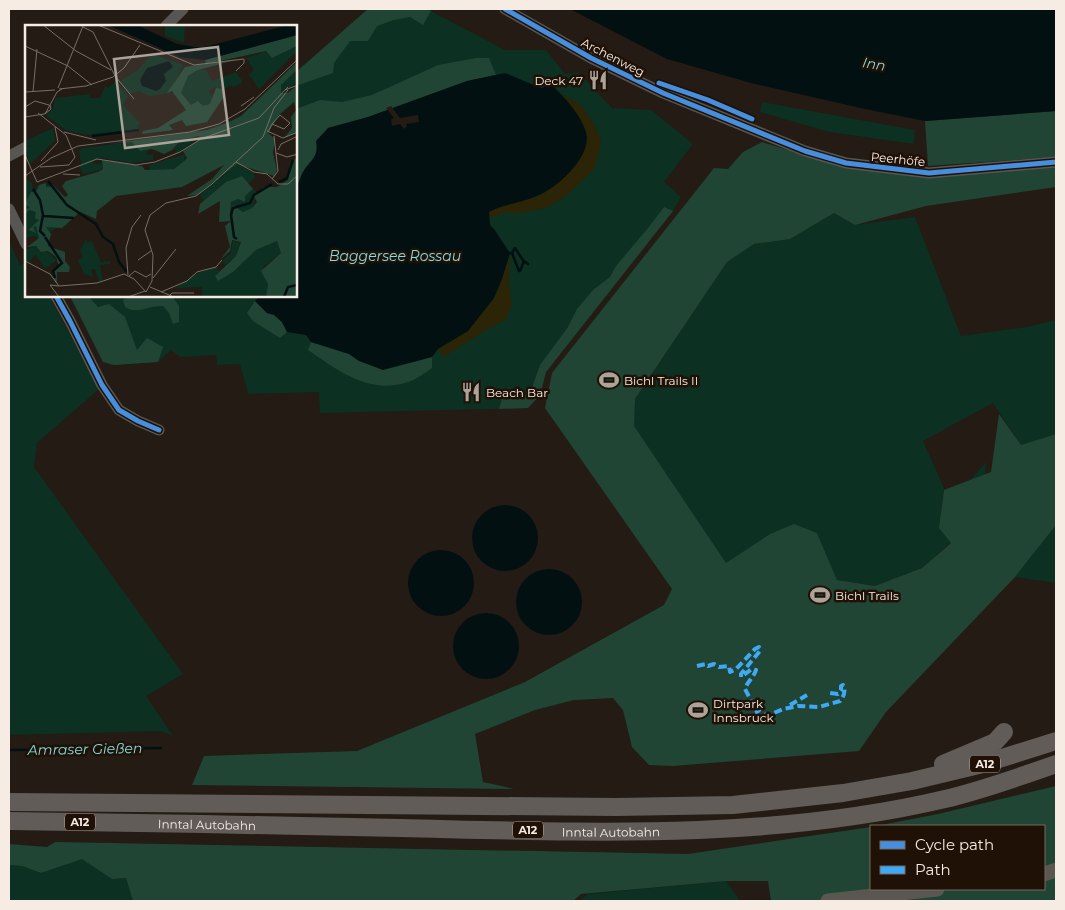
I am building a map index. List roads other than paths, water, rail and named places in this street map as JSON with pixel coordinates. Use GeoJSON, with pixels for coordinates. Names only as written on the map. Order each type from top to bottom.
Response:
{"type":"FeatureCollection","features":[{"type":"Feature","properties":{"kind":"highway"},"geometry":{"type":"LineString","coordinates":[[912,781],[931,768],[995,742],[1004,732]]}},
{"type":"Feature","properties":{"kind":"highway","name":"Inntal Autobahn"},"geometry":{"type":"LineString","coordinates":[[9,802],[616,807],[733,805],[843,793],[912,781],[983,764],[1056,741]]}},
{"type":"Feature","properties":{"kind":"highway","name":"Inntal Autobahn"},"geometry":{"type":"LineString","coordinates":[[9,821],[678,831],[813,820],[886,810],[944,799],[1056,764]]}},
{"type":"Feature","properties":{"kind":"main road"},"geometry":{"type":"LineString","coordinates":[[828,901],[928,890]]}},
{"type":"Feature","properties":{"kind":"street"},"geometry":{"type":"LineString","coordinates":[[167,25],[183,9]]}},
{"type":"Feature","properties":{"kind":"street","name":"Archenweg"},"geometry":{"type":"LineString","coordinates":[[505,9],[556,39],[632,79],[744,127]]}},
{"type":"Feature","properties":{"kind":"street","name":"Peerhöfe"},"geometry":{"type":"LineString","coordinates":[[744,127],[805,151],[846,163],[901,170],[929,173],[1056,162]]}},
{"type":"Feature","properties":{"kind":"street"},"geometry":{"type":"LineString","coordinates":[[9,156],[25,148]]}},
{"type":"Feature","properties":{"kind":"street"},"geometry":{"type":"LineString","coordinates":[[9,209],[25,242]]}},
{"type":"Feature","properties":{"kind":"street"},"geometry":{"type":"LineString","coordinates":[[57,298],[102,385],[119,410],[138,422],[159,430]]}},
{"type":"Feature","properties":{"kind":"water","name":"Inn"},"geometry":{"type":"Polygon","coordinates":[[[570,9],[1056,9],[1056,111],[925,121],[865,109],[751,83],[667,59],[570,9]]]}},
{"type":"Feature","properties":{"kind":"water","name":"Baggersee Rossau"},"geometry":{"type":"Polygon","coordinates":[[[505,73],[541,88],[552,85],[576,113],[586,132],[587,141],[584,151],[579,161],[563,179],[537,196],[489,212],[490,225],[510,253],[494,298],[468,331],[438,349],[432,357],[383,370],[359,361],[349,354],[311,342],[306,335],[287,332],[282,322],[274,315],[267,313],[255,301],[258,298],[298,298],[298,183],[315,155],[316,141],[328,128],[368,117],[467,81],[505,73]]]}},
{"type":"Feature","properties":{"kind":"water"},"geometry":{"type":"Polygon","coordinates":[[[505,505],[518,508],[528,515],[535,525],[538,538],[535,551],[528,561],[518,568],[505,571],[492,568],[482,561],[475,551],[472,538],[475,525],[482,515],[492,508],[505,505]]]}},
{"type":"Feature","properties":{"kind":"water"},"geometry":{"type":"Polygon","coordinates":[[[441,550],[454,553],[464,560],[471,570],[474,583],[471,596],[464,606],[454,613],[441,616],[428,613],[418,606],[411,596],[408,583],[411,570],[418,560],[428,553],[441,550]]]}},
{"type":"Feature","properties":{"kind":"water"},"geometry":{"type":"Polygon","coordinates":[[[549,569],[562,572],[572,579],[579,589],[582,602],[579,615],[572,625],[562,632],[549,635],[536,632],[526,625],[519,615],[516,602],[519,589],[526,579],[536,572],[549,569]]]}},
{"type":"Feature","properties":{"kind":"water"},"geometry":{"type":"Polygon","coordinates":[[[486,613],[499,616],[509,623],[516,633],[519,646],[516,659],[509,669],[499,676],[486,679],[473,676],[463,669],[456,659],[453,646],[456,633],[463,623],[473,616],[486,613]]]}},
{"type":"Feature","properties":{"kind":"waterway"},"geometry":{"type":"LineString","coordinates":[[512,253],[515,248],[524,262]]}},
{"type":"Feature","properties":{"kind":"waterway"},"geometry":{"type":"LineString","coordinates":[[510,253],[512,253],[519,271],[524,261],[528,264]]}},
{"type":"Feature","properties":{"kind":"waterway","name":"Amraser Gießen"},"geometry":{"type":"LineString","coordinates":[[9,750],[161,748]]}},
{"type":"Feature","properties":{"kind":"place","name":"Deck 47"},"geometry":{"type":"Point","coordinates":[598,80]}},
{"type":"Feature","properties":{"kind":"place","name":"Bichl Trails II"},"geometry":{"type":"Point","coordinates":[609,380]}},
{"type":"Feature","properties":{"kind":"place","name":"Beach Bar"},"geometry":{"type":"Point","coordinates":[471,392]}},
{"type":"Feature","properties":{"kind":"place","name":"Bichl Trails"},"geometry":{"type":"Point","coordinates":[820,595]}},
{"type":"Feature","properties":{"kind":"place","name":"Dirtpark Innsbruck"},"geometry":{"type":"Point","coordinates":[698,710]}}]}
